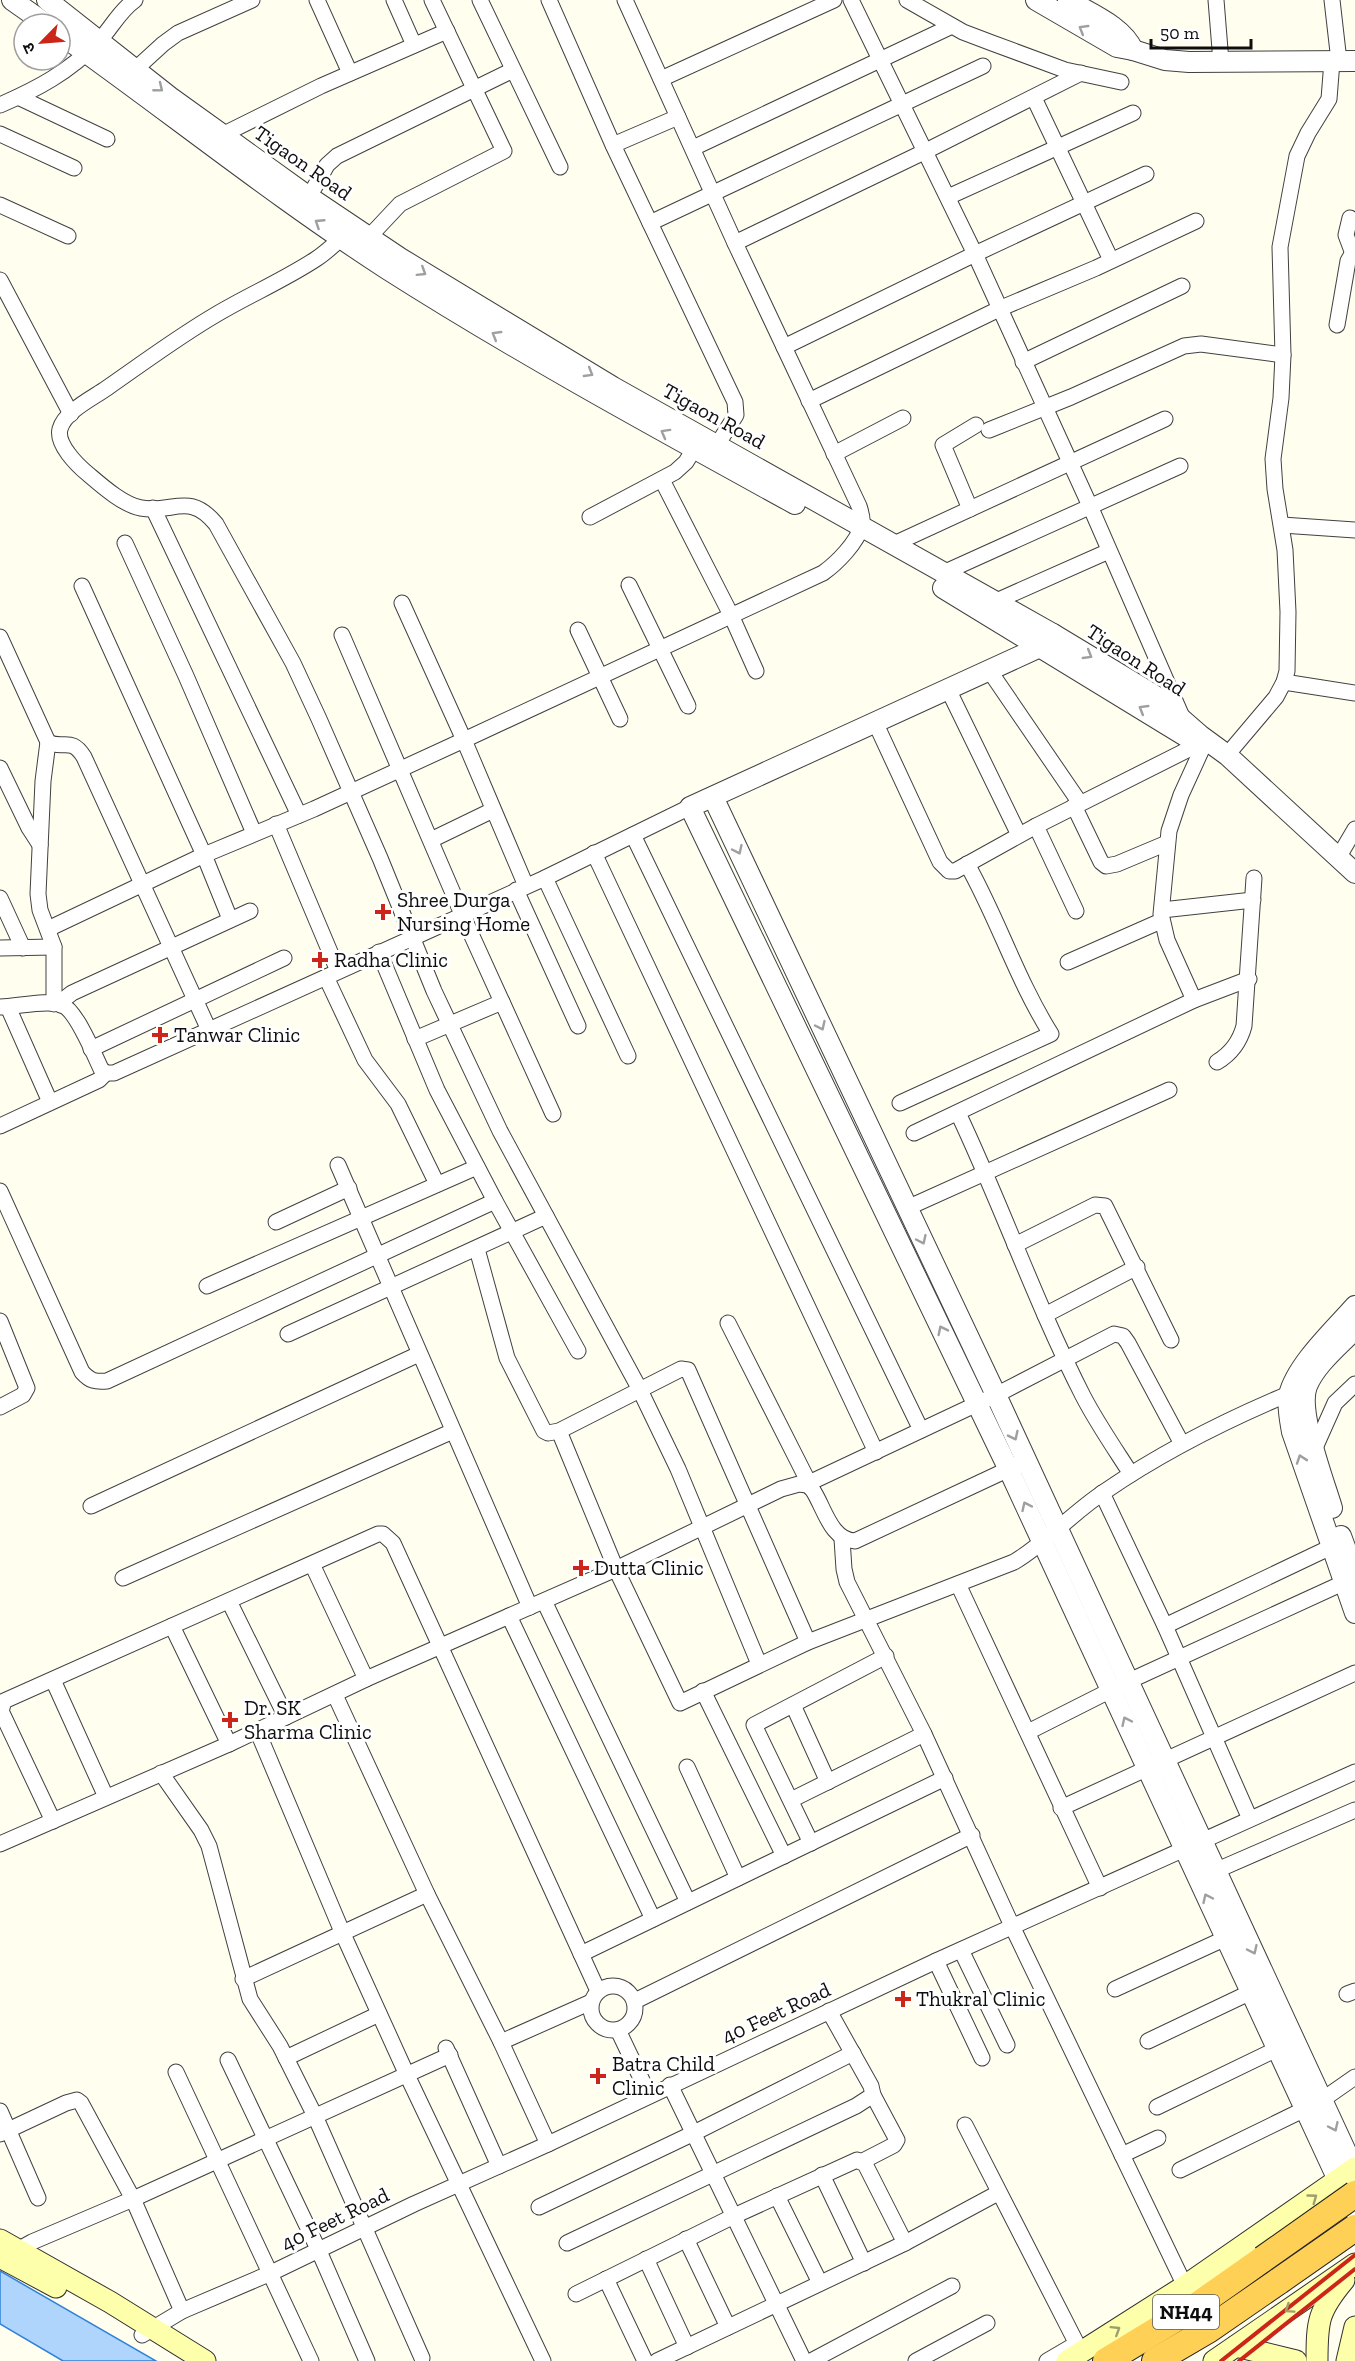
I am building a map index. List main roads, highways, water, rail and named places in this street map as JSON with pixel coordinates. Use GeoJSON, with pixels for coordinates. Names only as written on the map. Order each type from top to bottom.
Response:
{"type":"FeatureCollection","features":[{"type":"Feature","properties":{"kind":"highway","name":"NH44"},"geometry":{"type":"LineString","coordinates":[[1106,2361],[1195,2307],[1263,2259],[1351,2177]]}},
{"type":"Feature","properties":{"kind":"highway","name":"NH44"},"geometry":{"type":"LineString","coordinates":[[1155,2361],[1208,2330],[1355,2228]]}},
{"type":"Feature","properties":{"kind":"main road"},"geometry":{"type":"LineString","coordinates":[[1074,2352],[1185,2286],[1280,2221],[1351,2177],[1355,2235]]}},
{"type":"Feature","properties":{"kind":"main road"},"geometry":{"type":"LineString","coordinates":[[1280,2221],[1296,2231],[1310,2248],[1321,2271],[1322,2287]]}},
{"type":"Feature","properties":{"kind":"main road"},"geometry":{"type":"LineString","coordinates":[[0,2240],[12,2258],[205,2361]]}},
{"type":"Feature","properties":{"kind":"main road"},"geometry":{"type":"LineString","coordinates":[[1214,2361],[1355,2266]]}},
{"type":"Feature","properties":{"kind":"main road"},"geometry":{"type":"LineString","coordinates":[[1317,2361],[1319,2317],[1333,2293],[1355,2266]]}},
{"type":"Feature","properties":{"kind":"main road"},"geometry":{"type":"LineString","coordinates":[[148,2332],[187,2361]]}},
{"type":"Feature","properties":{"kind":"main road"},"geometry":{"type":"LineString","coordinates":[[1236,2346],[1296,2361]]}},
{"type":"Feature","properties":{"kind":"water"},"geometry":{"type":"Polygon","coordinates":[[[0,2271],[156,2361],[63,2361],[0,2324],[0,2271]]]}},
{"type":"Feature","properties":{"kind":"railway"},"geometry":{"type":"LineString","coordinates":[[1221,2361],[1355,2255]]}},
{"type":"Feature","properties":{"kind":"railway"},"geometry":{"type":"LineString","coordinates":[[1239,2361],[1355,2269]]}},
{"type":"Feature","properties":{"kind":"place","name":"Shree Durga Nursing Home"},"geometry":{"type":"Point","coordinates":[383,912]}},
{"type":"Feature","properties":{"kind":"place","name":"Radha Clinic"},"geometry":{"type":"Point","coordinates":[320,960]}},
{"type":"Feature","properties":{"kind":"place","name":"Tanwar Clinic"},"geometry":{"type":"Point","coordinates":[160,1035]}},
{"type":"Feature","properties":{"kind":"place","name":"Dutta Clinic"},"geometry":{"type":"Point","coordinates":[581,1568]}},
{"type":"Feature","properties":{"kind":"place","name":"Dr. SK Sharma Clinic"},"geometry":{"type":"Point","coordinates":[230,1720]}},
{"type":"Feature","properties":{"kind":"place","name":"Thukral Clinic"},"geometry":{"type":"Point","coordinates":[903,1999]}},
{"type":"Feature","properties":{"kind":"place","name":"Batra Child Clinic"},"geometry":{"type":"Point","coordinates":[598,2076]}}]}
